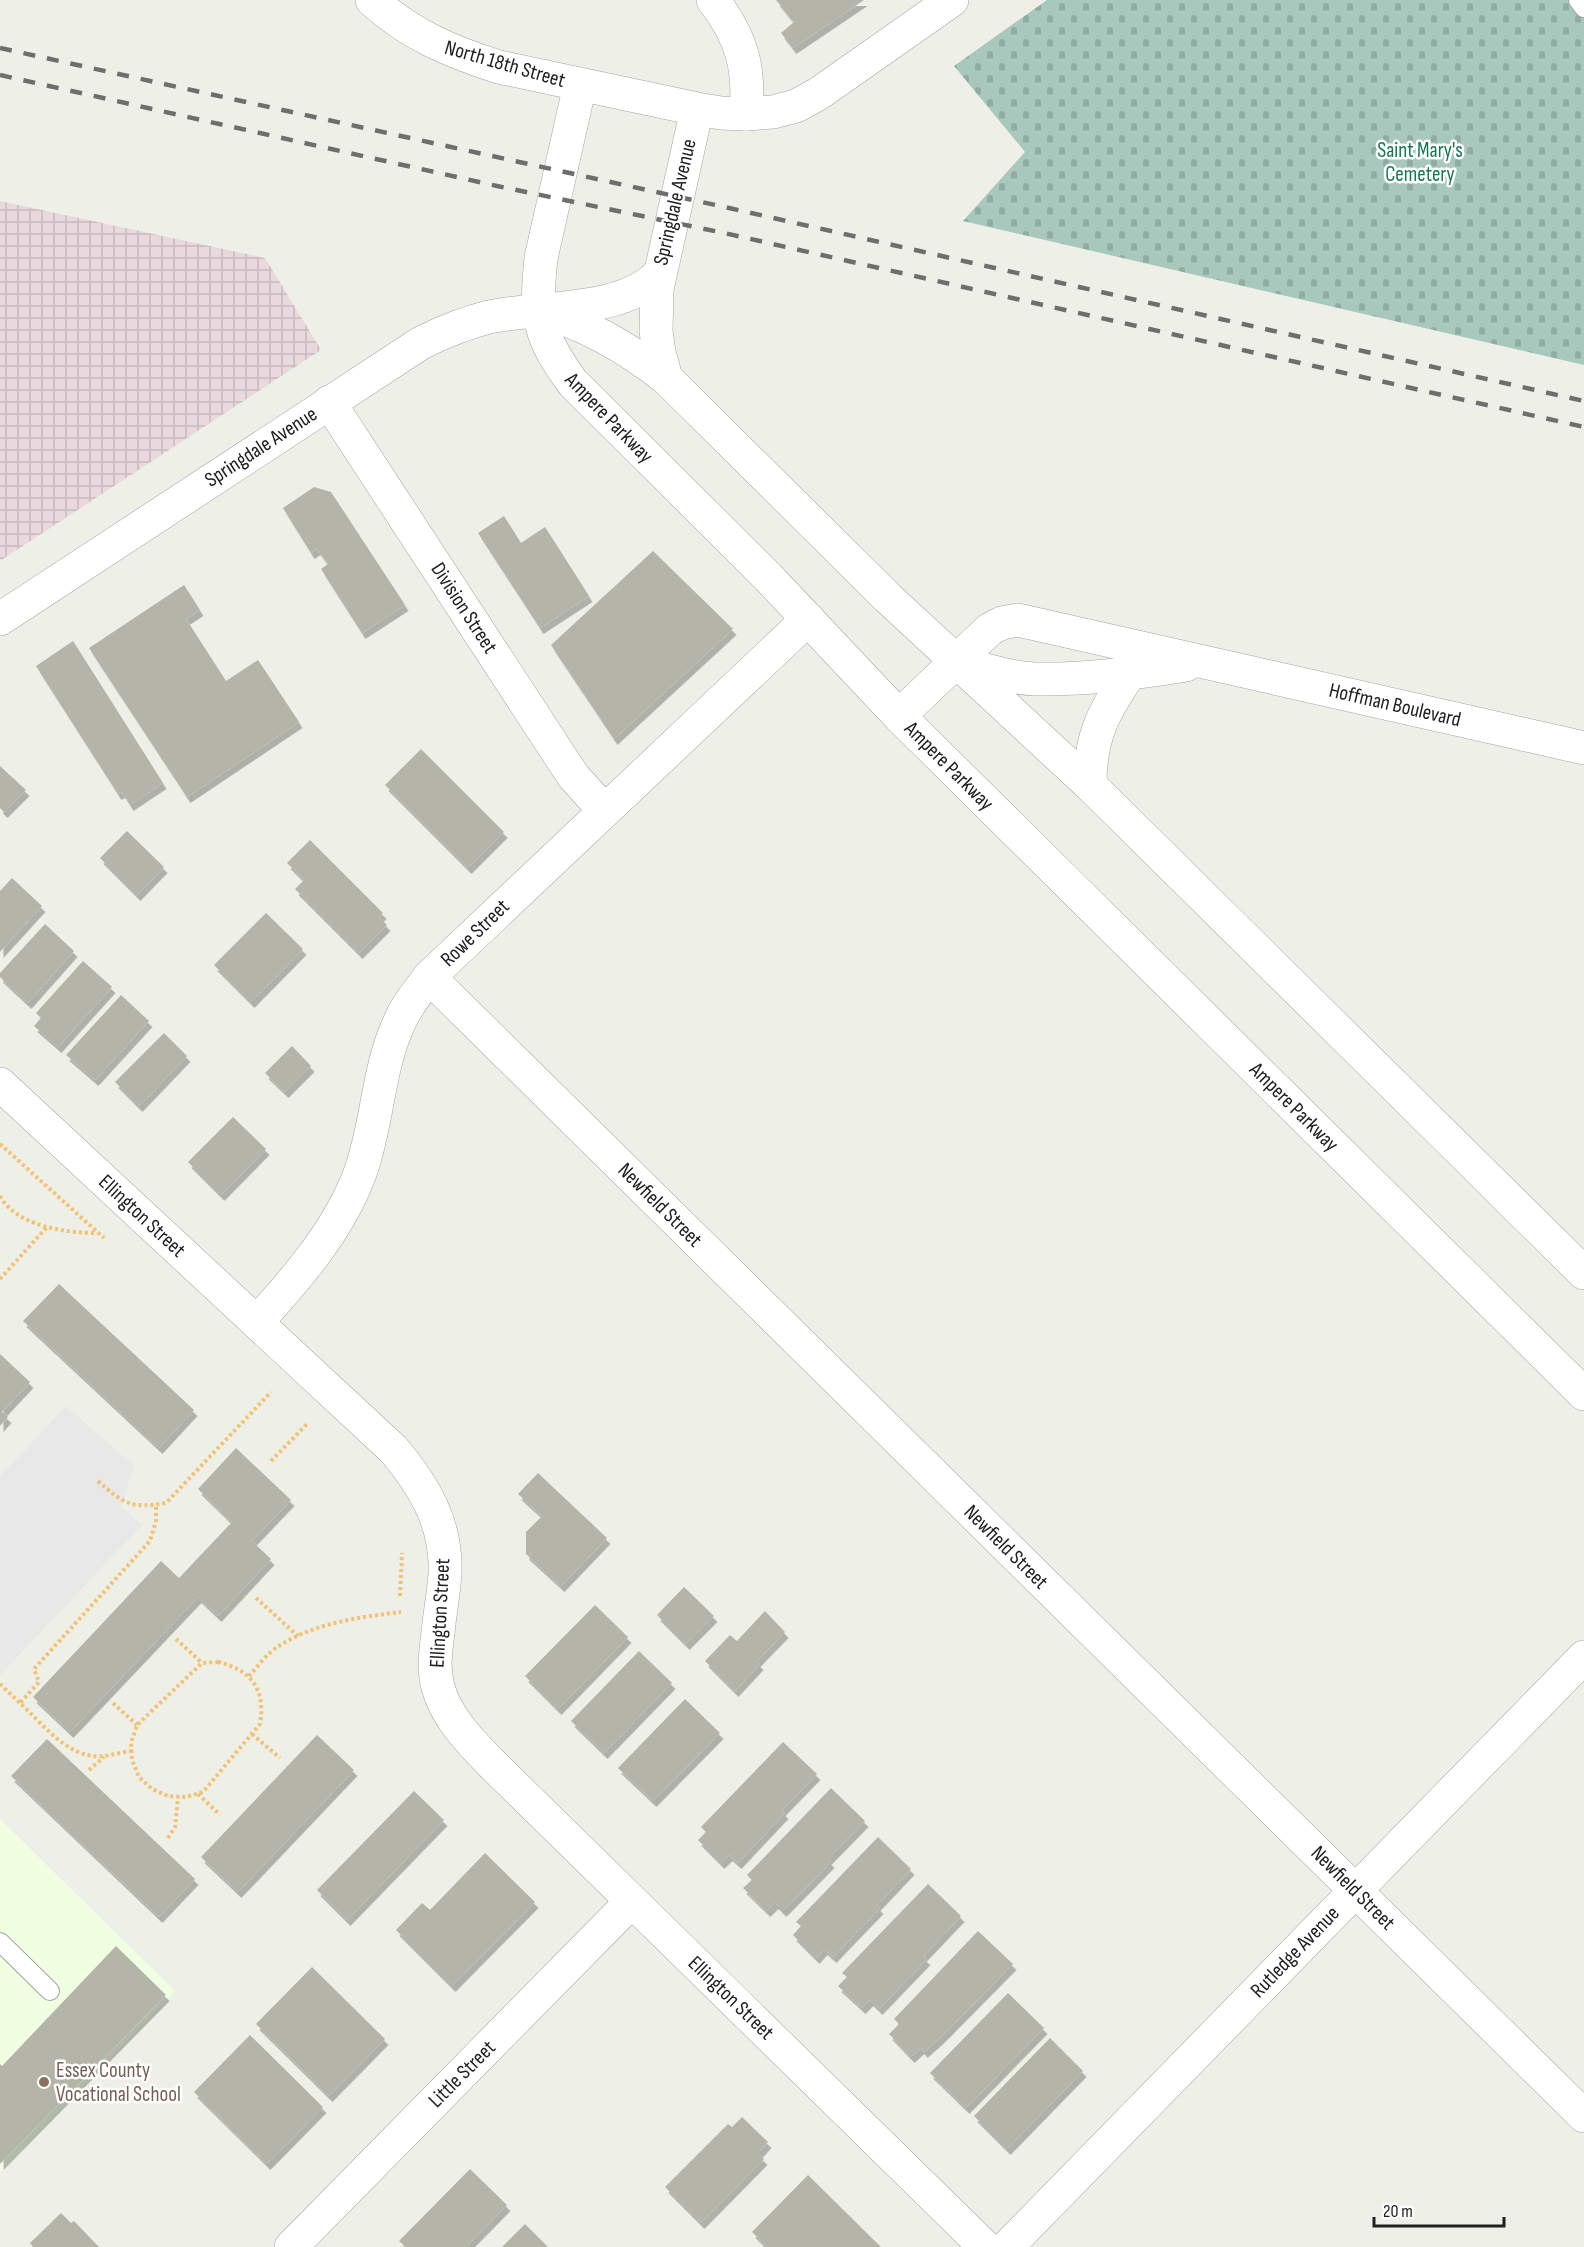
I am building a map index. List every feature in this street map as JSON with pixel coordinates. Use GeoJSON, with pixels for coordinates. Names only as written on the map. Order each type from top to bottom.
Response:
{"type":"FeatureCollection","features":[{"type":"Feature","properties":{"kind":"street","name":"North 18th Street"},"geometry":{"type":"LineString","coordinates":[[372,0],[400,23],[444,48],[499,67],[580,85]]}},
{"type":"Feature","properties":{"kind":"street"},"geometry":{"type":"LineString","coordinates":[[713,0],[728,18],[743,54],[747,74],[747,114]]}},
{"type":"Feature","properties":{"kind":"street","name":"Springdale Avenue"},"geometry":{"type":"LineString","coordinates":[[580,85],[697,109],[747,114],[773,112],[796,106],[818,94],[952,0]]}},
{"type":"Feature","properties":{"kind":"street"},"geometry":{"type":"LineString","coordinates":[[580,85],[541,258],[538,311],[562,317],[587,328],[644,361],[666,378],[888,598],[1090,785],[1584,1273]]}},
{"type":"Feature","properties":{"kind":"street","name":"Springdale Avenue"},"geometry":{"type":"LineString","coordinates":[[0,619],[421,343],[444,332],[492,316],[598,302],[637,291],[652,282],[660,273],[697,109]]}},
{"type":"Feature","properties":{"kind":"street"},"geometry":{"type":"LineString","coordinates":[[660,273],[656,331],[666,378]]}},
{"type":"Feature","properties":{"kind":"street","name":"Ampere Parkway"},"geometry":{"type":"LineString","coordinates":[[538,311],[543,333],[551,352],[573,383],[768,577],[898,716],[1584,1394]]}},
{"type":"Feature","properties":{"kind":"street","name":"Division Street"},"geometry":{"type":"LineString","coordinates":[[329,402],[574,777],[604,810]]}},
{"type":"Feature","properties":{"kind":"street","name":"Rowe Street"},"geometry":{"type":"LineString","coordinates":[[256,1322],[309,1261],[347,1203],[368,1146],[388,1052],[399,1022],[413,998],[429,978],[604,810],[808,619]]}},
{"type":"Feature","properties":{"kind":"street","name":"Hoffman Boulevard"},"geometry":{"type":"LineString","coordinates":[[898,716],[990,629],[1002,623],[1018,620],[1584,748]]}},
{"type":"Feature","properties":{"kind":"street","name":"Hoffman Boulevard"},"geometry":{"type":"LineString","coordinates":[[955,661],[1034,679],[1130,674],[1206,662]]}},
{"type":"Feature","properties":{"kind":"street"},"geometry":{"type":"LineString","coordinates":[[1090,785],[1090,765],[1098,726],[1130,674]]}},
{"type":"Feature","properties":{"kind":"street","name":"Newfield Street"},"geometry":{"type":"LineString","coordinates":[[429,978],[1584,2116]]}},
{"type":"Feature","properties":{"kind":"street","name":"Ellington Street"},"geometry":{"type":"LineString","coordinates":[[0,1084],[393,1449],[411,1470],[437,1518],[444,1545],[445,1574],[434,1666],[438,1688],[448,1712],[490,1762],[985,2247]]}},
{"type":"Feature","properties":{"kind":"street","name":"Rutledge Avenue"},"geometry":{"type":"LineString","coordinates":[[1007,2247],[1584,1657]]}},
{"type":"Feature","properties":{"kind":"street","name":"Little Street"},"geometry":{"type":"LineString","coordinates":[[291,2247],[632,1901]]}},
{"type":"Feature","properties":{"kind":"lane"},"geometry":{"type":"LineString","coordinates":[[1578,0],[1584,8]]}},
{"type":"Feature","properties":{"kind":"lane"},"geometry":{"type":"LineString","coordinates":[[0,1942],[50,1991]]}},
{"type":"Feature","properties":{"kind":"path"},"geometry":{"type":"LineString","coordinates":[[0,1143],[106,1240]]}},
{"type":"Feature","properties":{"kind":"path"},"geometry":{"type":"LineString","coordinates":[[0,1196],[5,1205],[12,1210],[26,1219],[47,1227],[74,1233],[98,1233]]}},
{"type":"Feature","properties":{"kind":"path"},"geometry":{"type":"LineString","coordinates":[[0,1279],[47,1227]]}},
{"type":"Feature","properties":{"kind":"path"},"geometry":{"type":"LineString","coordinates":[[264,1385],[278,1398]]}},
{"type":"Feature","properties":{"kind":"path"},"geometry":{"type":"LineString","coordinates":[[98,1481],[112,1494],[131,1505],[148,1506],[165,1503],[271,1392]]}},
{"type":"Feature","properties":{"kind":"path"},"geometry":{"type":"LineString","coordinates":[[300,1418],[315,1431]]}},
{"type":"Feature","properties":{"kind":"path"},"geometry":{"type":"LineString","coordinates":[[271,1461],[307,1424]]}},
{"type":"Feature","properties":{"kind":"path"},"geometry":{"type":"LineString","coordinates":[[20,1703],[39,1682],[34,1669],[150,1542],[156,1521],[156,1505]]}},
{"type":"Feature","properties":{"kind":"path"},"geometry":{"type":"LineString","coordinates":[[249,1676],[278,1646],[317,1628],[372,1615],[401,1612],[402,1547]]}},
{"type":"Feature","properties":{"kind":"path"},"geometry":{"type":"LineString","coordinates":[[256,1599],[298,1636]]}},
{"type":"Feature","properties":{"kind":"path"},"geometry":{"type":"LineString","coordinates":[[176,1639],[202,1663]]}},
{"type":"Feature","properties":{"kind":"path"},"geometry":{"type":"LineString","coordinates":[[218,1662],[234,1665],[249,1676],[257,1686],[262,1712],[260,1724],[203,1792],[186,1797],[168,1796],[152,1789],[139,1777],[132,1760],[132,1743],[137,1725],[202,1663],[218,1662]]}},
{"type":"Feature","properties":{"kind":"path"},"geometry":{"type":"LineString","coordinates":[[0,1684],[69,1748],[87,1756],[105,1756],[132,1751]]}},
{"type":"Feature","properties":{"kind":"path"},"geometry":{"type":"LineString","coordinates":[[113,1703],[137,1725]]}},
{"type":"Feature","properties":{"kind":"path"},"geometry":{"type":"LineString","coordinates":[[252,1734],[280,1758]]}},
{"type":"Feature","properties":{"kind":"path"},"geometry":{"type":"LineString","coordinates":[[88,1770],[105,1756]]}},
{"type":"Feature","properties":{"kind":"path"},"geometry":{"type":"LineString","coordinates":[[197,1794],[220,1815]]}},
{"type":"Feature","properties":{"kind":"path"},"geometry":{"type":"LineString","coordinates":[[168,1839],[175,1827],[178,1797]]}},
{"type":"Feature","properties":{"kind":"shaded area"},"geometry":{"type":"Polygon","coordinates":[[[0,201],[265,258],[321,350],[0,561],[0,201]]]}},
{"type":"Feature","properties":{"kind":"shaded area"},"geometry":{"type":"Polygon","coordinates":[[[66,1406],[134,1466],[121,1506],[142,1525],[0,1675],[0,1477],[66,1406]]]}},
{"type":"Feature","properties":{"kind":"shaded area","name":"Essex County Vocational School"},"geometry":{"type":"Polygon","coordinates":[[[0,1819],[175,1991],[0,2173],[0,1819]]]}},
{"type":"Feature","properties":{"kind":"green space","name":"Saint Mary's Cemetery"},"geometry":{"type":"Polygon","coordinates":[[[1047,0],[1584,0],[1584,365],[963,221],[1025,152],[954,66],[1047,0]]]}},
{"type":"Feature","properties":{"kind":"building"},"geometry":{"type":"Polygon","coordinates":[[[776,0],[864,0],[793,48],[781,33],[794,22],[776,0]]]}},
{"type":"Feature","properties":{"kind":"building"},"geometry":{"type":"Polygon","coordinates":[[[314,487],[331,492],[405,605],[362,633],[321,569],[328,564],[317,549],[311,553],[283,508],[314,487]]]}},
{"type":"Feature","properties":{"kind":"building"},"geometry":{"type":"Polygon","coordinates":[[[504,516],[521,543],[545,527],[589,596],[540,628],[478,533],[504,516]]]}},
{"type":"Feature","properties":{"kind":"building"},"geometry":{"type":"Polygon","coordinates":[[[653,551],[733,629],[614,739],[551,645],[653,551]]]}},
{"type":"Feature","properties":{"kind":"building"},"geometry":{"type":"Polygon","coordinates":[[[184,585],[200,610],[186,619],[226,681],[258,660],[299,722],[187,797],[89,648],[184,585]]]}},
{"type":"Feature","properties":{"kind":"building"},"geometry":{"type":"Polygon","coordinates":[[[73,641],[163,783],[130,805],[122,792],[118,794],[36,666],[73,641]]]}},
{"type":"Feature","properties":{"kind":"building"},"geometry":{"type":"Polygon","coordinates":[[[421,749],[504,832],[468,868],[385,785],[421,749]]]}},
{"type":"Feature","properties":{"kind":"building"},"geometry":{"type":"Polygon","coordinates":[[[0,766],[26,790],[4,812],[0,808],[0,766]]]}},
{"type":"Feature","properties":{"kind":"building"},"geometry":{"type":"Polygon","coordinates":[[[127,831],[164,867],[137,895],[100,858],[127,831]]]}},
{"type":"Feature","properties":{"kind":"building"},"geometry":{"type":"Polygon","coordinates":[[[310,840],[383,913],[379,917],[387,925],[359,953],[295,889],[304,880],[287,863],[310,840]]]}},
{"type":"Feature","properties":{"kind":"building"},"geometry":{"type":"Polygon","coordinates":[[[12,878],[42,906],[0,952],[0,891],[12,878]]]}},
{"type":"Feature","properties":{"kind":"building"},"geometry":{"type":"Polygon","coordinates":[[[266,913],[303,949],[251,1002],[214,965],[266,913]]]}},
{"type":"Feature","properties":{"kind":"building"},"geometry":{"type":"Polygon","coordinates":[[[45,924],[74,951],[28,1003],[0,977],[0,973],[45,924]]]}},
{"type":"Feature","properties":{"kind":"building"},"geometry":{"type":"Polygon","coordinates":[[[83,961],[112,987],[58,1047],[34,1026],[41,1018],[36,1013],[83,961]]]}},
{"type":"Feature","properties":{"kind":"building"},"geometry":{"type":"Polygon","coordinates":[[[121,995],[149,1021],[95,1080],[66,1055],[121,995]]]}},
{"type":"Feature","properties":{"kind":"building"},"geometry":{"type":"Polygon","coordinates":[[[164,1033],[187,1056],[139,1106],[115,1082],[164,1033]]]}},
{"type":"Feature","properties":{"kind":"building"},"geometry":{"type":"Polygon","coordinates":[[[292,1046],[311,1066],[285,1092],[265,1073],[292,1046]]]}},
{"type":"Feature","properties":{"kind":"building"},"geometry":{"type":"Polygon","coordinates":[[[233,1117],[266,1149],[221,1195],[188,1162],[233,1117]]]}},
{"type":"Feature","properties":{"kind":"building"},"geometry":{"type":"Polygon","coordinates":[[[59,1284],[194,1410],[159,1448],[23,1321],[59,1284]]]}},
{"type":"Feature","properties":{"kind":"building"},"geometry":{"type":"Polygon","coordinates":[[[0,1354],[30,1382],[2,1412],[8,1417],[0,1426],[0,1354]]]}},
{"type":"Feature","properties":{"kind":"building"},"geometry":{"type":"Polygon","coordinates":[[[236,1448],[291,1500],[252,1541],[271,1559],[218,1616],[198,1597],[70,1732],[33,1697],[161,1561],[179,1578],[232,1522],[198,1489],[236,1448]]]}},
{"type":"Feature","properties":{"kind":"building"},"geometry":{"type":"Polygon","coordinates":[[[538,1473],[607,1538],[561,1586],[526,1554],[526,1532],[542,1516],[518,1494],[538,1473]]]}},
{"type":"Feature","properties":{"kind":"building"},"geometry":{"type":"Polygon","coordinates":[[[684,1587],[714,1616],[686,1644],[657,1615],[684,1587]]]}},
{"type":"Feature","properties":{"kind":"building"},"geometry":{"type":"Polygon","coordinates":[[[595,1605],[628,1637],[558,1709],[525,1676],[595,1605]]]}},
{"type":"Feature","properties":{"kind":"building"},"geometry":{"type":"Polygon","coordinates":[[[765,1611],[785,1632],[757,1661],[760,1664],[735,1691],[705,1661],[730,1635],[737,1641],[765,1611]]]}},
{"type":"Feature","properties":{"kind":"building"},"geometry":{"type":"Polygon","coordinates":[[[639,1651],[672,1683],[604,1753],[571,1721],[639,1651]]]}},
{"type":"Feature","properties":{"kind":"building"},"geometry":{"type":"Polygon","coordinates":[[[685,1699],[720,1733],[653,1801],[618,1768],[685,1699]]]}},
{"type":"Feature","properties":{"kind":"building"},"geometry":{"type":"Polygon","coordinates":[[[317,1735],[354,1770],[238,1892],[201,1857],[317,1735]]]}},
{"type":"Feature","properties":{"kind":"building"},"geometry":{"type":"Polygon","coordinates":[[[47,1739],[195,1879],[159,1917],[11,1776],[47,1739]]]}},
{"type":"Feature","properties":{"kind":"building"},"geometry":{"type":"Polygon","coordinates":[[[783,1742],[817,1774],[782,1810],[785,1813],[738,1863],[729,1855],[721,1863],[698,1840],[706,1832],[701,1827],[783,1742]]]}},
{"type":"Feature","properties":{"kind":"building"},"geometry":{"type":"Polygon","coordinates":[[[831,1788],[865,1821],[828,1859],[831,1862],[783,1911],[775,1903],[767,1911],[743,1888],[752,1880],[747,1875],[831,1788]]]}},
{"type":"Feature","properties":{"kind":"building"},"geometry":{"type":"Polygon","coordinates":[[[414,1791],[444,1820],[347,1920],[317,1890],[414,1791]]]}},
{"type":"Feature","properties":{"kind":"building"},"geometry":{"type":"Polygon","coordinates":[[[878,1837],[911,1869],[877,1905],[880,1908],[833,1957],[824,1949],[816,1958],[793,1935],[801,1926],[796,1922],[878,1837]]]}},
{"type":"Feature","properties":{"kind":"building"},"geometry":{"type":"Polygon","coordinates":[[[485,1853],[535,1902],[452,1986],[396,1930],[422,1903],[430,1910],[485,1853]]]}},
{"type":"Feature","properties":{"kind":"building"},"geometry":{"type":"Polygon","coordinates":[[[928,1884],[961,1916],[923,1956],[927,1959],[879,2009],[870,2000],[862,2008],[838,1986],[847,1977],[842,1973],[928,1884]]]}},
{"type":"Feature","properties":{"kind":"building"},"geometry":{"type":"Polygon","coordinates":[[[978,1931],[1013,1964],[941,2037],[924,2052],[921,2048],[911,2057],[889,2034],[899,2024],[894,2019],[978,1931]]]}},
{"type":"Feature","properties":{"kind":"building"},"geometry":{"type":"Polygon","coordinates":[[[116,1946],[166,1995],[0,2164],[0,2064],[2,2066],[116,1946]]]}},
{"type":"Feature","properties":{"kind":"building"},"geometry":{"type":"Polygon","coordinates":[[[312,1967],[385,2039],[329,2096],[256,2024],[312,1967]]]}},
{"type":"Feature","properties":{"kind":"building"},"geometry":{"type":"Polygon","coordinates":[[[1008,1993],[1044,2028],[966,2108],[930,2073],[1008,1993]]]}},
{"type":"Feature","properties":{"kind":"building"},"geometry":{"type":"Polygon","coordinates":[[[250,2035],[323,2107],[267,2164],[194,2092],[250,2035]]]}},
{"type":"Feature","properties":{"kind":"building"},"geometry":{"type":"Polygon","coordinates":[[[1050,2038],[1083,2071],[1007,2149],[974,2116],[1050,2038]]]}},
{"type":"Feature","properties":{"kind":"building"},"geometry":{"type":"Polygon","coordinates":[[[742,2117],[768,2142],[758,2153],[764,2159],[701,2223],[665,2187],[728,2124],[732,2127],[742,2117]]]}},
{"type":"Feature","properties":{"kind":"building"},"geometry":{"type":"Polygon","coordinates":[[[470,2169],[507,2205],[466,2247],[406,2247],[399,2241],[470,2169]]]}},
{"type":"Feature","properties":{"kind":"building"},"geometry":{"type":"Polygon","coordinates":[[[808,2175],[881,2247],[767,2247],[752,2232],[808,2175]]]}},
{"type":"Feature","properties":{"kind":"building"},"geometry":{"type":"Polygon","coordinates":[[[61,2213],[71,2223],[74,2221],[99,2247],[33,2247],[30,2243],[61,2213]]]}},
{"type":"Feature","properties":{"kind":"building"},"geometry":{"type":"Polygon","coordinates":[[[525,2224],[548,2247],[502,2247],[525,2224]]]}},
{"type":"Feature","properties":{"kind":"railway"},"geometry":{"type":"LineString","coordinates":[[0,48],[729,208],[1584,401]]}},
{"type":"Feature","properties":{"kind":"railway"},"geometry":{"type":"LineString","coordinates":[[0,75],[497,186],[724,233],[1584,427]]}},
{"type":"Feature","properties":{"kind":"place","name":"Essex County Vocational School"},"geometry":{"type":"Point","coordinates":[44,2082]}}]}
